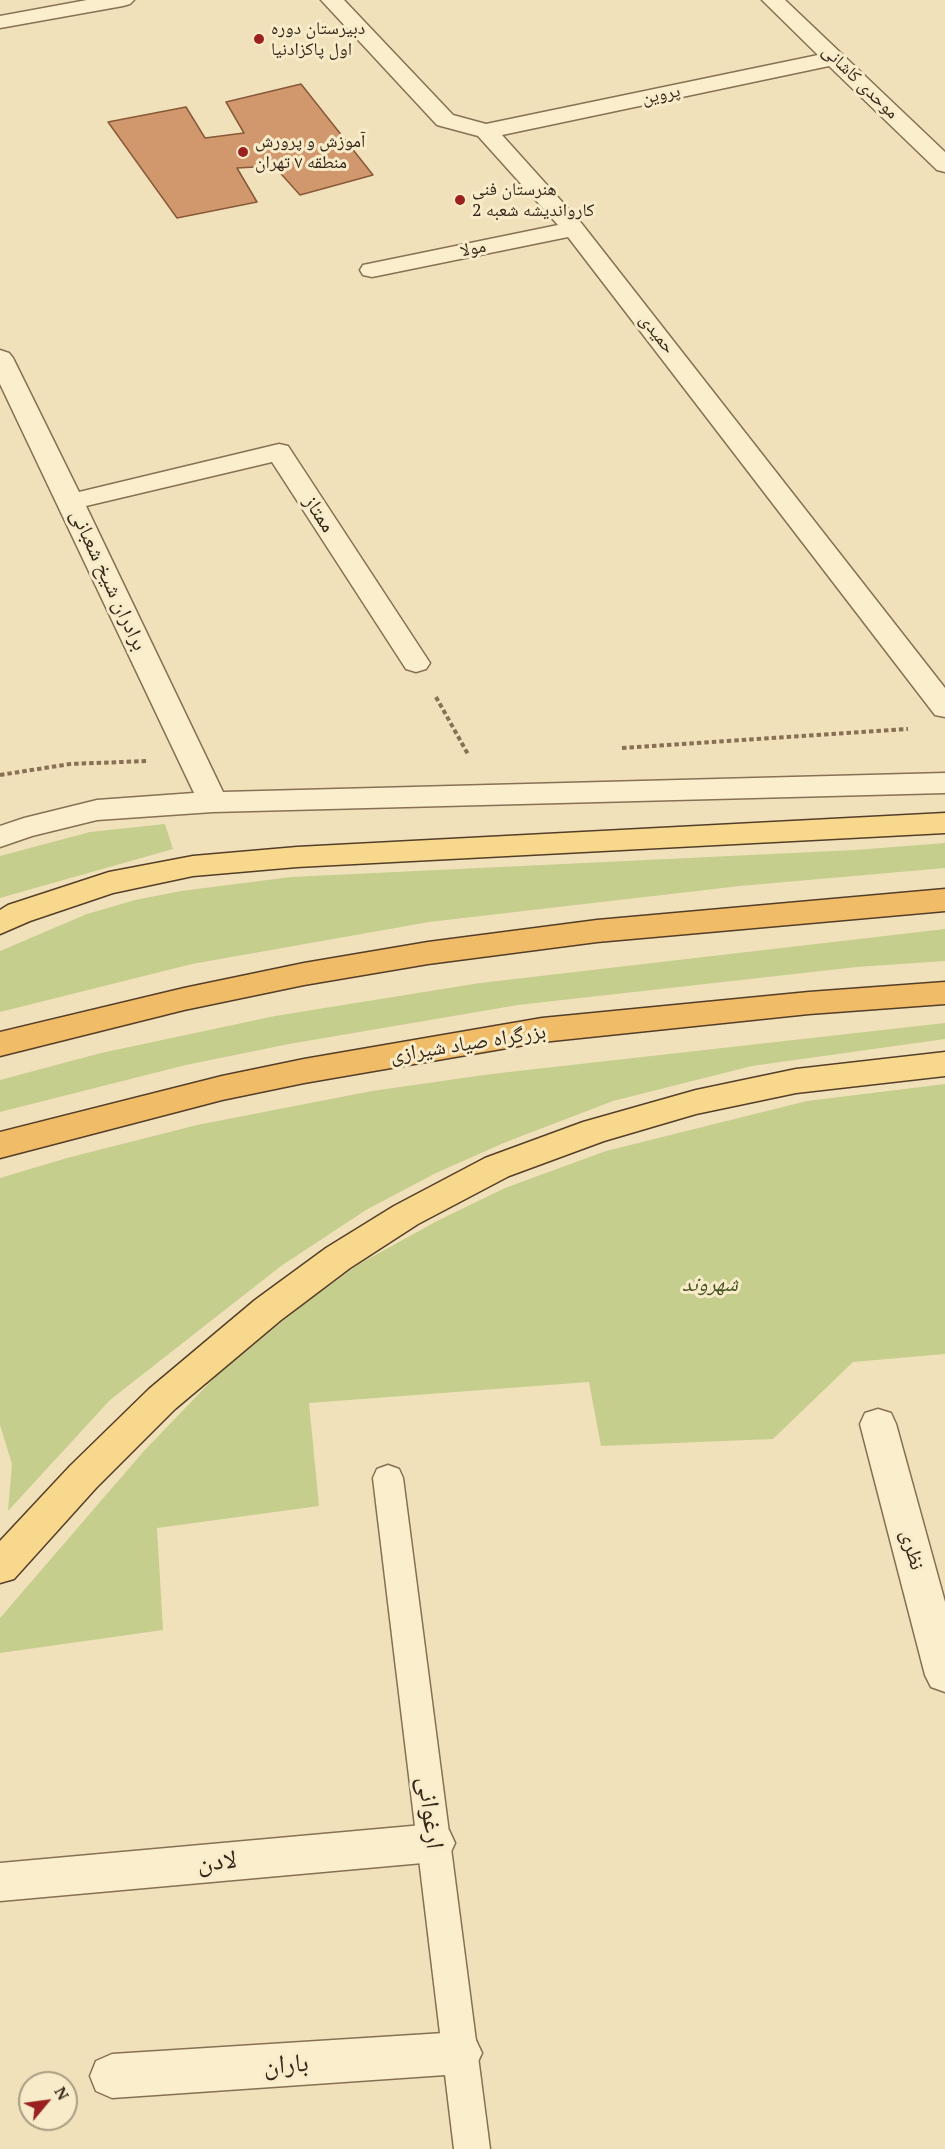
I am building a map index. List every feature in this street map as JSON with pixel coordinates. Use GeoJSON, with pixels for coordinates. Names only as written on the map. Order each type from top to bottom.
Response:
{"type":"FeatureCollection","features":[{"type":"Feature","properties":{"kind":"highway"},"geometry":{"type":"LineString","coordinates":[[0,1044],[184,999],[304,974],[428,954],[597,932],[945,900]]}},
{"type":"Feature","properties":{"kind":"highway","name":"بزرگراه صیاد شیرازی"},"geometry":{"type":"LineString","coordinates":[[0,1145],[222,1088],[304,1071],[542,1030],[809,1003],[945,993]]}},
{"type":"Feature","properties":{"kind":"main road"},"geometry":{"type":"LineString","coordinates":[[9,918],[109,883],[193,866],[297,857],[945,823]]}},
{"type":"Feature","properties":{"kind":"main road"},"geometry":{"type":"LineString","coordinates":[[0,1567],[83,1477],[162,1399],[268,1310],[338,1258],[406,1215],[497,1167],[594,1131],[685,1105],[796,1081],[945,1064]]}},
{"type":"Feature","properties":{"kind":"street"},"geometry":{"type":"LineString","coordinates":[[0,22],[123,0]]}},
{"type":"Feature","properties":{"kind":"street"},"geometry":{"type":"LineString","coordinates":[[332,0],[445,120],[486,131]]}},
{"type":"Feature","properties":{"kind":"street","name":"موحدی کاشانی"},"geometry":{"type":"LineString","coordinates":[[773,0],[945,165]]}},
{"type":"Feature","properties":{"kind":"street","name":"پروین"},"geometry":{"type":"LineString","coordinates":[[486,131],[836,58]]}},
{"type":"Feature","properties":{"kind":"street","name":"حمیدی"},"geometry":{"type":"LineString","coordinates":[[486,131],[573,229],[945,708]]}},
{"type":"Feature","properties":{"kind":"street","name":"مولا"},"geometry":{"type":"LineString","coordinates":[[372,270],[573,229]]}},
{"type":"Feature","properties":{"kind":"street","name":"برادران شیخ شعبانی"},"geometry":{"type":"LineString","coordinates":[[0,358],[213,802]]}},
{"type":"Feature","properties":{"kind":"street","name":"ممتاز"},"geometry":{"type":"LineString","coordinates":[[71,502],[279,452],[416,663]]}},
{"type":"Feature","properties":{"kind":"street"},"geometry":{"type":"LineString","coordinates":[[0,837],[24,828],[97,810],[213,802],[945,783]]}},
{"type":"Feature","properties":{"kind":"street","name":"نظری"},"geometry":{"type":"LineString","coordinates":[[878,1424],[945,1676]]}},
{"type":"Feature","properties":{"kind":"street","name":"لادن"},"geometry":{"type":"LineString","coordinates":[[0,1882],[434,1843]]}},
{"type":"Feature","properties":{"kind":"street","name":"باران"},"geometry":{"type":"LineString","coordinates":[[112,2076],[460,2053]]}},
{"type":"Feature","properties":{"kind":"lane","name":"ارغوانی"},"geometry":{"type":"LineString","coordinates":[[388,1478],[472,2149]]}},
{"type":"Feature","properties":{"kind":"path"},"geometry":{"type":"LineString","coordinates":[[416,663],[471,758]]}},
{"type":"Feature","properties":{"kind":"path"},"geometry":{"type":"LineString","coordinates":[[613,748],[909,729]]}},
{"type":"Feature","properties":{"kind":"path"},"geometry":{"type":"LineString","coordinates":[[0,775],[70,764],[192,760]]}},
{"type":"Feature","properties":{"kind":"green space"},"geometry":{"type":"Polygon","coordinates":[[[165,824],[173,849],[0,898],[0,856],[90,832],[165,824]]]}},
{"type":"Feature","properties":{"kind":"green space"},"geometry":{"type":"Polygon","coordinates":[[[945,843],[945,868],[740,886],[429,922],[192,964],[0,1012],[0,951],[87,914],[135,900],[181,891],[291,877],[855,850],[945,843]]]}},
{"type":"Feature","properties":{"kind":"green space"},"geometry":{"type":"Polygon","coordinates":[[[945,929],[945,961],[857,967],[518,1005],[289,1044],[186,1065],[0,1112],[0,1080],[101,1053],[275,1016],[480,983],[945,929]]]}},
{"type":"Feature","properties":{"kind":"green space"},"geometry":{"type":"Polygon","coordinates":[[[945,1023],[945,1039],[752,1066],[613,1101],[506,1142],[436,1173],[366,1210],[281,1266],[110,1400],[8,1511],[12,1464],[0,1425],[0,1178],[67,1158],[197,1125],[372,1091],[491,1074],[945,1023]]]}},
{"type":"Feature","properties":{"kind":"green space","name":"شهروند"},"geometry":{"type":"Polygon","coordinates":[[[945,1084],[945,1354],[853,1362],[773,1439],[601,1446],[589,1382],[309,1403],[319,1506],[157,1528],[163,1630],[0,1653],[0,1618],[143,1452],[215,1377],[300,1307],[359,1264],[437,1221],[505,1188],[606,1151],[807,1101],[945,1084]]]}},
{"type":"Feature","properties":{"kind":"building","name":"آموزش و پرورش منطقه ۷ تهران"},"geometry":{"type":"Polygon","coordinates":[[[301,84],[373,175],[300,195],[274,166],[237,168],[257,202],[177,218],[108,122],[186,107],[205,138],[244,133],[226,102],[301,84]]]}},
{"type":"Feature","properties":{"kind":"place","name":"دبیرستان دوره اول پاکزادنیا"},"geometry":{"type":"Point","coordinates":[259,39]}},
{"type":"Feature","properties":{"kind":"place","name":"آموزش و پرورش منطقه ۷ تهران"},"geometry":{"type":"Point","coordinates":[243,152]}},
{"type":"Feature","properties":{"kind":"place","name":"هنرستان فنی کارواندیشه شعبه 2"},"geometry":{"type":"Point","coordinates":[460,200]}}]}
